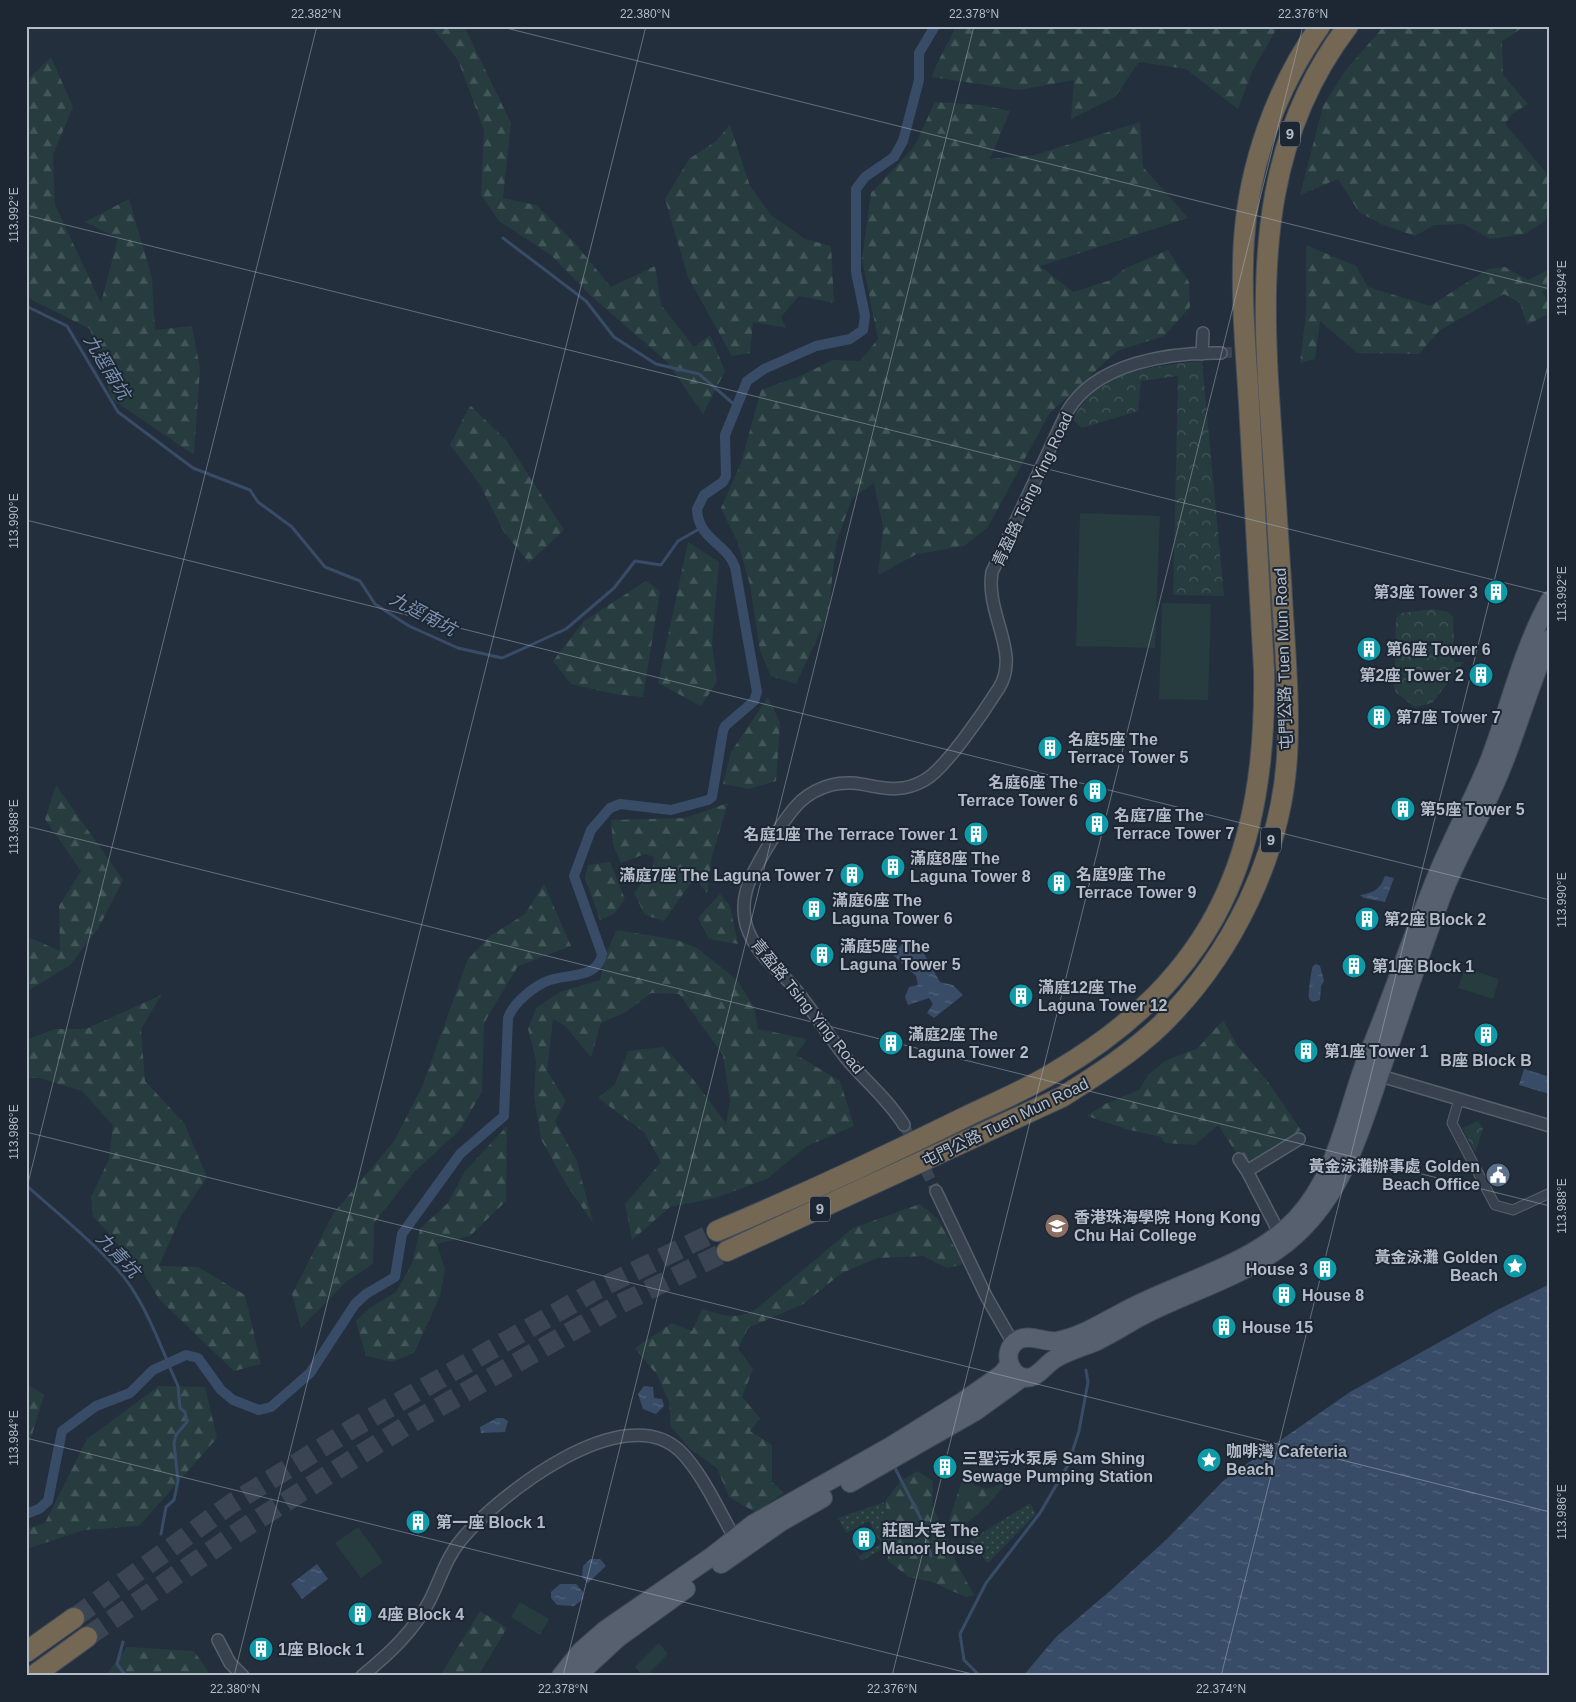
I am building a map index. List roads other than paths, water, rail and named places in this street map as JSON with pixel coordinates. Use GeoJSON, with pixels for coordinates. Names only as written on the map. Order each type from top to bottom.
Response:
{"type":"FeatureCollection","features":[{"type":"Feature","properties":{"kind":"highway","name":"屯門公路 Tuen Mun Road"},"geometry":{"type":"LineString","coordinates":[[717,1231],[901,1149],[1054,1074],[1090,1051],[1135,1017],[1160,991],[1185,962],[1221,905],[1235,876],[1247,839],[1261,767],[1264,719],[1264,670],[1244,316],[1246,224],[1253,179],[1273,113],[1294,69],[1320,26]]}},
{"type":"Feature","properties":{"kind":"highway","name":"屯門公路 Tuen Mun Road"},"geometry":{"type":"LineString","coordinates":[[727,1251],[1062,1097],[1102,1072],[1142,1042],[1191,993],[1235,927],[1251,895],[1266,855],[1282,794],[1287,756],[1286,674],[1266,338],[1266,255],[1270,216],[1283,156],[1304,98],[1316,75],[1348,26]]}},
{"type":"Feature","properties":{"kind":"highway"},"geometry":{"type":"LineString","coordinates":[[26,1652],[74,1618]]}},
{"type":"Feature","properties":{"kind":"highway"},"geometry":{"type":"LineString","coordinates":[[33,1676],[87,1637]]}},
{"type":"Feature","properties":{"kind":"main road"},"geometry":{"type":"LineString","coordinates":[[1023,1377],[1012,1370],[1009,1365],[1008,1354],[1013,1344],[1024,1337],[1041,1342],[1061,1340],[1087,1331],[1151,1296],[1222,1267],[1252,1251],[1283,1238],[1307,1225],[1317,1212],[1347,1164],[1366,1120],[1371,1073],[1440,868],[1486,767],[1530,641],[1550,600]]}},
{"type":"Feature","properties":{"kind":"main road"},"geometry":{"type":"LineString","coordinates":[[561,1676],[581,1652],[605,1630],[738,1544],[795,1514],[976,1411],[1023,1377],[1035,1375],[1044,1365],[1058,1356],[1108,1335],[1157,1309],[1224,1280],[1258,1262],[1283,1238],[1304,1209],[1330,1165],[1371,1073],[1439,903],[1498,777],[1550,639]]}},
{"type":"Feature","properties":{"kind":"main road"},"geometry":{"type":"LineString","coordinates":[[1041,1342],[1046,1352],[1044,1365]]}},
{"type":"Feature","properties":{"kind":"main road"},"geometry":{"type":"LineString","coordinates":[[577,1676],[618,1638],[738,1544],[773,1511],[891,1446],[1002,1374],[1009,1365]]}},
{"type":"Feature","properties":{"kind":"street"},"geometry":{"type":"LineString","coordinates":[[1202,354],[1203,333]]}},
{"type":"Feature","properties":{"kind":"street","name":"青盈路 Tsing Ying Road"},"geometry":{"type":"LineString","coordinates":[[904,1125],[888,1103],[844,1056],[806,1002],[754,943],[745,918],[744,901],[748,884],[789,816],[808,795],[824,787],[842,783],[855,783],[882,789],[903,788],[922,782],[941,768],[1002,681],[1006,653],[991,600],[992,572],[1071,405],[1084,389],[1107,373],[1159,359],[1222,353]]}},
{"type":"Feature","properties":{"kind":"street"},"geometry":{"type":"LineString","coordinates":[[1371,1073],[1550,1126]]}},
{"type":"Feature","properties":{"kind":"street"},"geometry":{"type":"LineString","coordinates":[[1459,1099],[1452,1122],[1495,1205],[1513,1210],[1550,1193]]}},
{"type":"Feature","properties":{"kind":"street"},"geometry":{"type":"LineString","coordinates":[[1247,1171],[1299,1139]]}},
{"type":"Feature","properties":{"kind":"street"},"geometry":{"type":"LineString","coordinates":[[1239,1159],[1283,1238]]}},
{"type":"Feature","properties":{"kind":"street"},"geometry":{"type":"LineString","coordinates":[[936,1191],[983,1289],[1013,1344]]}},
{"type":"Feature","properties":{"kind":"street"},"geometry":{"type":"LineString","coordinates":[[362,1676],[384,1658],[415,1625],[430,1601],[450,1557],[461,1540],[498,1504],[544,1469],[610,1438],[629,1434],[644,1435],[657,1438],[679,1450],[696,1472],[738,1544]]}},
{"type":"Feature","properties":{"kind":"street"},"geometry":{"type":"LineString","coordinates":[[218,1640],[230,1663],[243,1676]]}},
{"type":"Feature","properties":{"kind":"water"},"geometry":{"type":"Polygon","coordinates":[[[1385,876],[1394,878],[1385,902],[1364,898],[1360,895],[1376,890],[1385,876]]]}},
{"type":"Feature","properties":{"kind":"water"},"geometry":{"type":"Polygon","coordinates":[[[907,938],[923,952],[940,982],[953,985],[963,995],[934,1018],[927,1013],[933,1004],[929,998],[908,1005],[905,997],[909,987],[918,985],[916,976],[893,955],[907,938]]]}},
{"type":"Feature","properties":{"kind":"water"},"geometry":{"type":"Polygon","coordinates":[[[1316,964],[1320,966],[1324,981],[1321,986],[1320,1000],[1313,1002],[1309,999],[1309,993],[1312,969],[1316,964]]]}},
{"type":"Feature","properties":{"kind":"water"},"geometry":{"type":"Polygon","coordinates":[[[1524,1069],[1550,1077],[1550,1094],[1519,1085],[1524,1069]]]}},
{"type":"Feature","properties":{"kind":"water"},"geometry":{"type":"Polygon","coordinates":[[[1550,1284],[1550,1676],[1023,1676],[1056,1637],[1168,1538],[1223,1481],[1350,1392],[1499,1309],[1550,1284]]]}},
{"type":"Feature","properties":{"kind":"water"},"geometry":{"type":"Polygon","coordinates":[[[644,1386],[653,1387],[654,1398],[662,1399],[664,1406],[656,1414],[643,1409],[638,1394],[644,1386]]]}},
{"type":"Feature","properties":{"kind":"water"},"geometry":{"type":"Polygon","coordinates":[[[497,1418],[503,1418],[508,1421],[505,1432],[481,1433],[480,1427],[497,1418]]]}},
{"type":"Feature","properties":{"kind":"water"},"geometry":{"type":"Polygon","coordinates":[[[590,1559],[600,1559],[606,1566],[588,1583],[582,1577],[583,1566],[590,1559]]]}},
{"type":"Feature","properties":{"kind":"water"},"geometry":{"type":"Polygon","coordinates":[[[317,1564],[328,1579],[302,1599],[291,1584],[317,1564]]]}},
{"type":"Feature","properties":{"kind":"water"},"geometry":{"type":"Polygon","coordinates":[[[560,1584],[576,1584],[583,1592],[583,1599],[574,1606],[557,1605],[551,1598],[551,1592],[560,1584]]]}},
{"type":"Feature","properties":{"kind":"waterway"},"geometry":{"type":"LineString","coordinates":[[26,1514],[39,1509],[48,1501],[62,1431],[96,1406],[130,1393],[153,1370],[186,1355],[198,1358],[221,1390],[233,1400],[259,1410],[271,1407],[310,1373],[355,1304],[366,1294],[395,1277],[402,1234],[460,1154],[504,1116],[508,1018],[515,1006],[531,990],[544,982],[582,974],[600,962],[602,954],[574,876],[591,830],[610,808],[620,804],[671,810],[708,800],[712,797],[725,726],[754,701],[757,692],[735,567],[731,559],[702,528],[697,509],[704,495],[723,482],[726,476],[725,435],[747,381],[764,369],[816,346],[850,339],[863,330],[865,316],[856,272],[856,189],[865,177],[894,157],[903,141],[919,80],[919,53],[935,26]]}},
{"type":"Feature","properties":{"kind":"waterway"},"geometry":{"type":"LineString","coordinates":[[503,238],[586,301],[614,337],[656,364],[699,374],[736,406]]}},
{"type":"Feature","properties":{"kind":"waterway","name":"九逕南坑"},"geometry":{"type":"LineString","coordinates":[[26,306],[67,326],[118,412],[193,468],[250,490],[258,502],[292,527],[325,567],[360,581],[375,604],[409,626],[458,648],[502,658],[566,629],[614,588],[635,561],[661,565],[678,541],[701,528]]}},
{"type":"Feature","properties":{"kind":"waterway","name":"九青坑"},"geometry":{"type":"LineString","coordinates":[[26,1185],[96,1247],[117,1269],[133,1290],[146,1313],[167,1360]]}},
{"type":"Feature","properties":{"kind":"waterway","name":"九青坑"},"geometry":{"type":"LineString","coordinates":[[161,1534],[166,1507],[174,1500],[178,1481],[174,1443],[176,1435],[187,1422],[185,1412],[180,1408],[178,1386],[170,1368]]}},
{"type":"Feature","properties":{"kind":"waterway"},"geometry":{"type":"LineString","coordinates":[[980,1676],[964,1660],[960,1634],[986,1583],[1040,1513],[1068,1465],[1079,1431],[1088,1382],[1086,1370]]}},
{"type":"Feature","properties":{"kind":"waterway"},"geometry":{"type":"LineString","coordinates":[[895,1468],[921,1519],[931,1556]]}},
{"type":"Feature","properties":{"kind":"waterway","name":"九青坑"},"geometry":{"type":"LineString","coordinates":[[123,1642],[117,1664],[126,1676]]}},
{"type":"Feature","properties":{"kind":"tunnel"},"geometry":{"type":"LineString","coordinates":[[1221,353],[1250,351]]}},
{"type":"Feature","properties":{"kind":"tunnel"},"geometry":{"type":"LineString","coordinates":[[904,1125],[936,1191]]}},
{"type":"Feature","properties":{"kind":"tunnel"},"geometry":{"type":"LineString","coordinates":[[74,1618],[231,1504],[355,1427],[598,1289],[717,1231]]}},
{"type":"Feature","properties":{"kind":"tunnel"},"geometry":{"type":"LineString","coordinates":[[87,1637],[244,1528],[406,1426],[614,1307],[727,1251]]}},
{"type":"Feature","properties":{"kind":"place","name":"第3座 Tower 3"},"geometry":{"type":"Point","coordinates":[1496,592]}},
{"type":"Feature","properties":{"kind":"place","name":"第6座 Tower 6"},"geometry":{"type":"Point","coordinates":[1369,649]}},
{"type":"Feature","properties":{"kind":"place","name":"第2座 Tower 2"},"geometry":{"type":"Point","coordinates":[1481,675]}},
{"type":"Feature","properties":{"kind":"place","name":"第7座 Tower 7"},"geometry":{"type":"Point","coordinates":[1379,717]}},
{"type":"Feature","properties":{"kind":"place","name":"名庭5座 The Terrace Tower 5"},"geometry":{"type":"Point","coordinates":[1050,748]}},
{"type":"Feature","properties":{"kind":"place","name":"名庭6座 The Terrace Tower 6"},"geometry":{"type":"Point","coordinates":[1095,791]}},
{"type":"Feature","properties":{"kind":"place","name":"第5座 Tower 5"},"geometry":{"type":"Point","coordinates":[1403,809]}},
{"type":"Feature","properties":{"kind":"place","name":"名庭7座 The Terrace Tower 7"},"geometry":{"type":"Point","coordinates":[1097,824]}},
{"type":"Feature","properties":{"kind":"place","name":"名庭1座 The Terrace Tower 1"},"geometry":{"type":"Point","coordinates":[976,834]}},
{"type":"Feature","properties":{"kind":"place","name":"滿庭8座 The Laguna Tower 8"},"geometry":{"type":"Point","coordinates":[893,867]}},
{"type":"Feature","properties":{"kind":"place","name":"滿庭7座 The Laguna Tower 7"},"geometry":{"type":"Point","coordinates":[852,875]}},
{"type":"Feature","properties":{"kind":"place","name":"名庭9座 The Terrace Tower 9"},"geometry":{"type":"Point","coordinates":[1059,883]}},
{"type":"Feature","properties":{"kind":"place","name":"滿庭6座 The Laguna Tower 6"},"geometry":{"type":"Point","coordinates":[814,909]}},
{"type":"Feature","properties":{"kind":"place","name":"第2座 Block 2"},"geometry":{"type":"Point","coordinates":[1367,919]}},
{"type":"Feature","properties":{"kind":"place","name":"滿庭5座 The Laguna Tower 5"},"geometry":{"type":"Point","coordinates":[822,955]}},
{"type":"Feature","properties":{"kind":"place","name":"第1座 Block 1"},"geometry":{"type":"Point","coordinates":[1354,966]}},
{"type":"Feature","properties":{"kind":"place","name":"滿庭12座 The Laguna Tower 12"},"geometry":{"type":"Point","coordinates":[1021,996]}},
{"type":"Feature","properties":{"kind":"place","name":"B座 Block B"},"geometry":{"type":"Point","coordinates":[1486,1035]}},
{"type":"Feature","properties":{"kind":"place","name":"滿庭2座 The Laguna Tower 2"},"geometry":{"type":"Point","coordinates":[891,1043]}},
{"type":"Feature","properties":{"kind":"place","name":"第1座 Tower 1"},"geometry":{"type":"Point","coordinates":[1306,1051]}},
{"type":"Feature","properties":{"kind":"place","name":"黃金泳灘辦事處 Golden Beach Office"},"geometry":{"type":"Point","coordinates":[1498,1175]}},
{"type":"Feature","properties":{"kind":"place","name":"香港珠海學院 Hong Kong Chu Hai College"},"geometry":{"type":"Point","coordinates":[1057,1226]}},
{"type":"Feature","properties":{"kind":"place","name":"黃金泳灘 Golden Beach"},"geometry":{"type":"Point","coordinates":[1515,1266]}},
{"type":"Feature","properties":{"kind":"place","name":"House 3"},"geometry":{"type":"Point","coordinates":[1325,1269]}},
{"type":"Feature","properties":{"kind":"place","name":"House 8"},"geometry":{"type":"Point","coordinates":[1284,1295]}},
{"type":"Feature","properties":{"kind":"place","name":"House 15"},"geometry":{"type":"Point","coordinates":[1224,1327]}},
{"type":"Feature","properties":{"kind":"place","name":"咖啡灣 Cafeteria Beach"},"geometry":{"type":"Point","coordinates":[1209,1460]}},
{"type":"Feature","properties":{"kind":"place","name":"三聖污水泵房 Sam Shing Sewage Pumping Station"},"geometry":{"type":"Point","coordinates":[945,1467]}},
{"type":"Feature","properties":{"kind":"place","name":"第一座 Block 1"},"geometry":{"type":"Point","coordinates":[418,1522]}},
{"type":"Feature","properties":{"kind":"place","name":"莊園大宅 The Manor House"},"geometry":{"type":"Point","coordinates":[864,1539]}},
{"type":"Feature","properties":{"kind":"place","name":"4座 Block 4"},"geometry":{"type":"Point","coordinates":[360,1614]}},
{"type":"Feature","properties":{"kind":"place","name":"1座 Block 1"},"geometry":{"type":"Point","coordinates":[261,1649]}}]}
